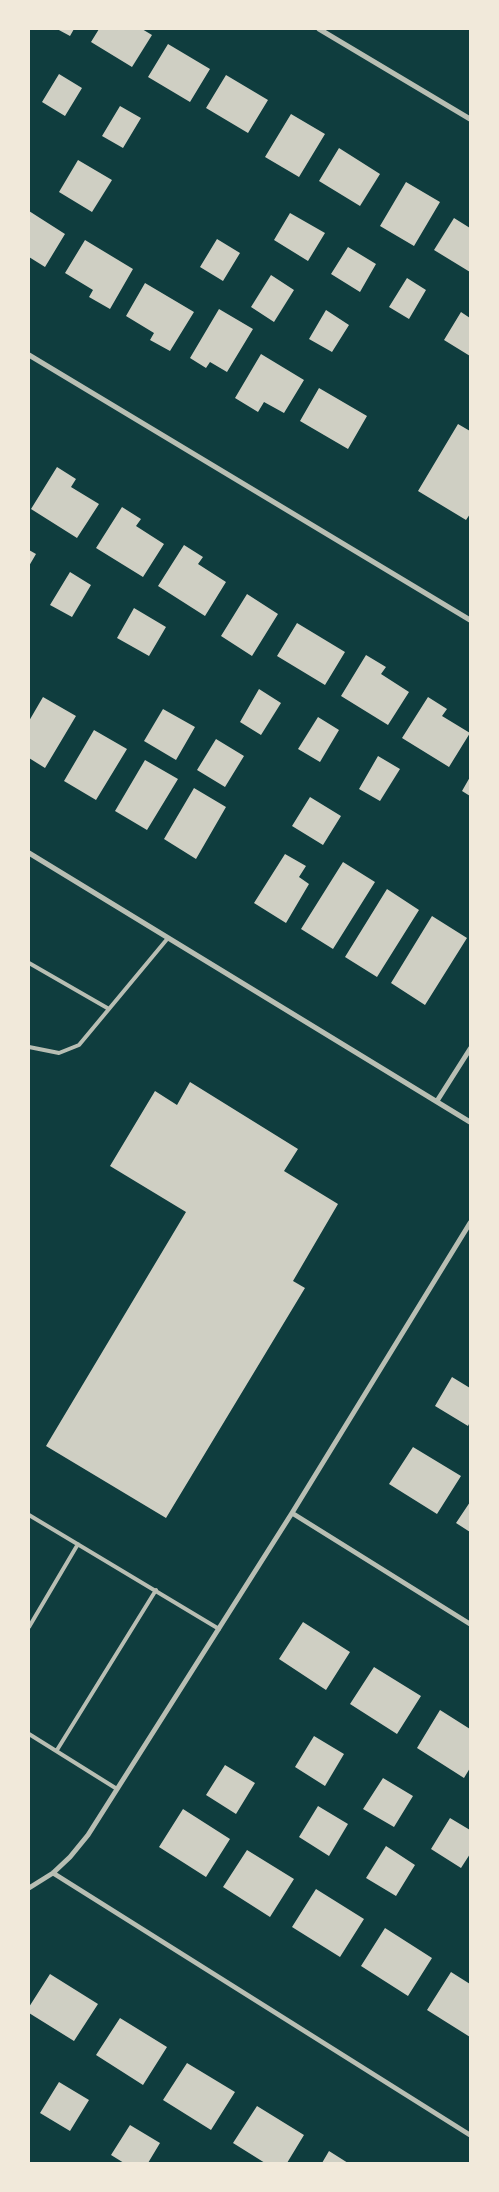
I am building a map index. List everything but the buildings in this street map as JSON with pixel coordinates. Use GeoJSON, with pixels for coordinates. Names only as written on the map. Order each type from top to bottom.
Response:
{"type":"FeatureCollection","features":[{"type":"Feature","properties":{"kind":"street"},"geometry":{"type":"LineString","coordinates":[[319,29],[470,120]]}},
{"type":"Feature","properties":{"kind":"street"},"geometry":{"type":"LineString","coordinates":[[29,355],[470,620]]}},
{"type":"Feature","properties":{"kind":"street"},"geometry":{"type":"LineString","coordinates":[[29,854],[470,1122]]}},
{"type":"Feature","properties":{"kind":"street"},"geometry":{"type":"LineString","coordinates":[[436,1102],[470,1049]]}},
{"type":"Feature","properties":{"kind":"street"},"geometry":{"type":"LineString","coordinates":[[29,1888],[53,1873],[88,1836],[292,1513],[470,1223]]}},
{"type":"Feature","properties":{"kind":"street"},"geometry":{"type":"LineString","coordinates":[[292,1513],[470,1624]]}},
{"type":"Feature","properties":{"kind":"street"},"geometry":{"type":"LineString","coordinates":[[53,1873],[470,2135]]}},
{"type":"Feature","properties":{"kind":"lane"},"geometry":{"type":"LineString","coordinates":[[29,1047],[59,1053],[79,1045],[168,938]]}},
{"type":"Feature","properties":{"kind":"lane"},"geometry":{"type":"LineString","coordinates":[[29,963],[108,1009]]}},
{"type":"Feature","properties":{"kind":"lane"},"geometry":{"type":"LineString","coordinates":[[29,1515],[219,1628]]}},
{"type":"Feature","properties":{"kind":"lane"},"geometry":{"type":"LineString","coordinates":[[29,1627],[78,1544]]}},
{"type":"Feature","properties":{"kind":"lane"},"geometry":{"type":"LineString","coordinates":[[57,1750],[156,1590]]}},
{"type":"Feature","properties":{"kind":"lane"},"geometry":{"type":"LineString","coordinates":[[29,1734],[117,1789]]}}]}
